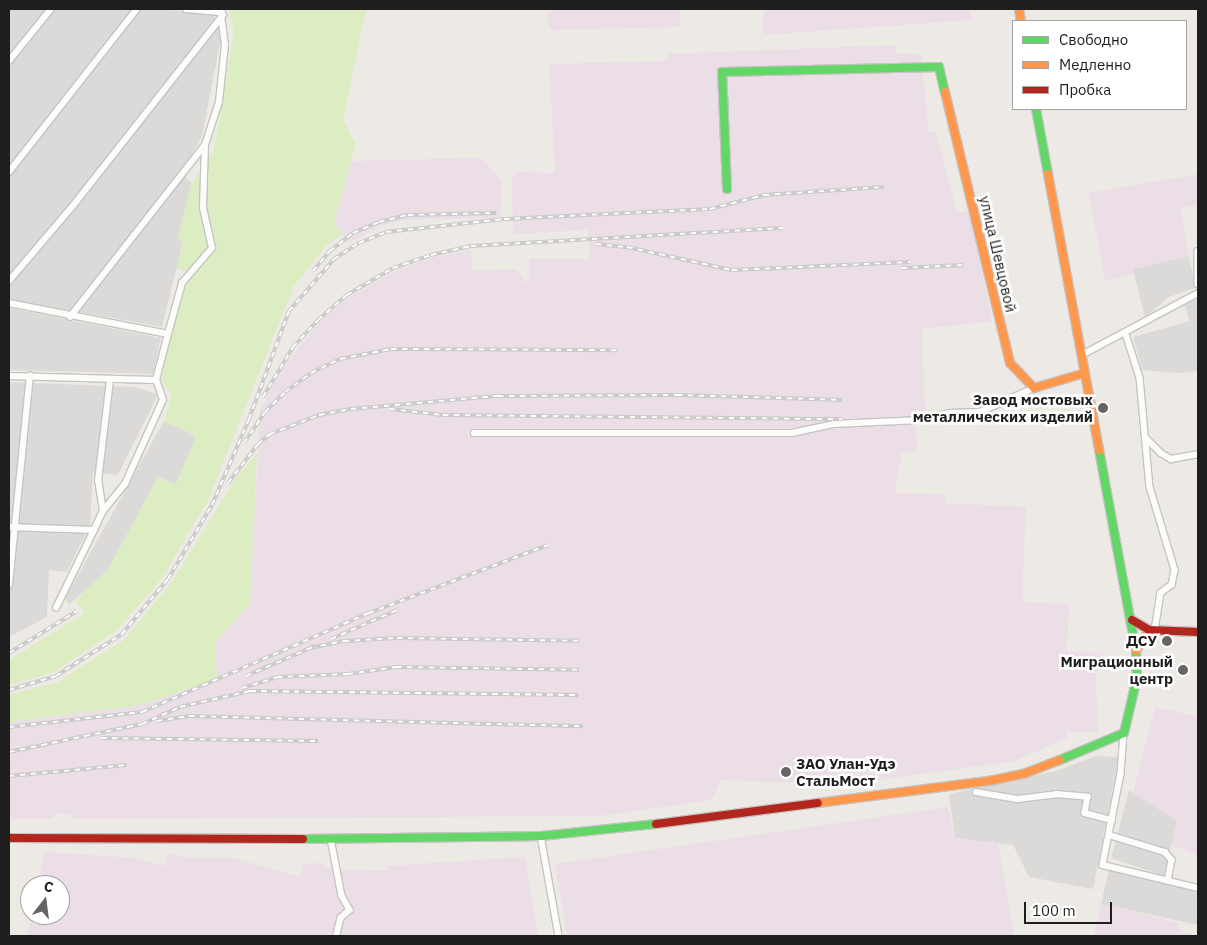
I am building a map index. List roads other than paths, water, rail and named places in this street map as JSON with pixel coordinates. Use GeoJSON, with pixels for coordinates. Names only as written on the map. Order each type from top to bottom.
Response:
{"type":"FeatureCollection","features":[{"type":"Feature","properties":{"kind":"street"},"geometry":{"type":"LineString","coordinates":[[9,61],[51,9]]}},
{"type":"Feature","properties":{"kind":"street"},"geometry":{"type":"LineString","coordinates":[[9,172],[137,9]]}},
{"type":"Feature","properties":{"kind":"street"},"geometry":{"type":"LineString","coordinates":[[186,9],[222,12]]}},
{"type":"Feature","properties":{"kind":"street"},"geometry":{"type":"LineString","coordinates":[[56,608],[103,510],[125,484],[163,400],[156,380],[182,283],[212,248],[203,208],[205,145],[219,102],[225,45],[222,12]]}},
{"type":"Feature","properties":{"kind":"street"},"geometry":{"type":"LineString","coordinates":[[9,281],[72,207],[222,12]]}},
{"type":"Feature","properties":{"kind":"street","name":"улица Шевцовой"},"geometry":{"type":"LineString","coordinates":[[727,189],[722,72],[939,67],[1010,363],[1034,388]]}},
{"type":"Feature","properties":{"kind":"street"},"geometry":{"type":"LineString","coordinates":[[1036,110],[1132,620],[1136,651],[1137,678],[1124,733],[1122,774],[1102,865],[1198,888]]}},
{"type":"Feature","properties":{"kind":"street"},"geometry":{"type":"LineString","coordinates":[[70,317],[205,145]]}},
{"type":"Feature","properties":{"kind":"street"},"geometry":{"type":"LineString","coordinates":[[1198,251],[1198,284]]}},
{"type":"Feature","properties":{"kind":"street"},"geometry":{"type":"LineString","coordinates":[[1082,355],[1126,334],[1198,292]]}},
{"type":"Feature","properties":{"kind":"street"},"geometry":{"type":"LineString","coordinates":[[9,303],[70,317],[168,334]]}},
{"type":"Feature","properties":{"kind":"street"},"geometry":{"type":"LineString","coordinates":[[1126,334],[1140,378],[1150,487],[1176,570],[1172,585],[1161,593],[1152,630],[1136,651]]}},
{"type":"Feature","properties":{"kind":"street"},"geometry":{"type":"LineString","coordinates":[[474,433],[792,433],[834,424],[921,420],[949,413],[980,412],[1034,388],[1085,373]]}},
{"type":"Feature","properties":{"kind":"street"},"geometry":{"type":"LineString","coordinates":[[9,376],[110,381],[156,380]]}},
{"type":"Feature","properties":{"kind":"street"},"geometry":{"type":"LineString","coordinates":[[9,585],[12,528],[30,376]]}},
{"type":"Feature","properties":{"kind":"street"},"geometry":{"type":"LineString","coordinates":[[103,510],[98,481],[110,381]]}},
{"type":"Feature","properties":{"kind":"street"},"geometry":{"type":"LineString","coordinates":[[1146,438],[1160,453],[1171,458],[1198,454]]}},
{"type":"Feature","properties":{"kind":"street"},"geometry":{"type":"LineString","coordinates":[[12,528],[94,530]]}},
{"type":"Feature","properties":{"kind":"street"},"geometry":{"type":"LineString","coordinates":[[1132,620],[1152,630],[1198,633]]}},
{"type":"Feature","properties":{"kind":"street"},"geometry":{"type":"LineString","coordinates":[[9,838],[331,839],[541,836],[994,780],[1026,773],[1116,739],[1124,733]]}},
{"type":"Feature","properties":{"kind":"street"},"geometry":{"type":"LineString","coordinates":[[976,792],[1018,799],[1056,794],[1088,797],[1085,813],[1112,820]]}},
{"type":"Feature","properties":{"kind":"street"},"geometry":{"type":"LineString","coordinates":[[1109,835],[1165,852],[1172,860],[1168,881]]}},
{"type":"Feature","properties":{"kind":"street"},"geometry":{"type":"LineString","coordinates":[[541,836],[559,936]]}},
{"type":"Feature","properties":{"kind":"street"},"geometry":{"type":"LineString","coordinates":[[331,839],[340,890],[350,910],[341,918],[337,934]]}},
{"type":"Feature","properties":{"kind":"railway"},"geometry":{"type":"LineString","coordinates":[[9,690],[56,676],[122,634],[168,579],[212,505],[249,419],[289,311],[334,259],[359,243],[386,232],[504,219],[710,209],[764,195],[884,187]]}},
{"type":"Feature","properties":{"kind":"railway"},"geometry":{"type":"LineString","coordinates":[[313,271],[330,251],[353,233],[379,222],[408,215],[496,213]]}},
{"type":"Feature","properties":{"kind":"railway"},"geometry":{"type":"LineString","coordinates":[[263,397],[293,347],[318,320],[347,295],[393,268],[431,255],[471,246],[782,228]]}},
{"type":"Feature","properties":{"kind":"railway"},"geometry":{"type":"LineString","coordinates":[[596,244],[627,247],[732,270],[910,262]]}},
{"type":"Feature","properties":{"kind":"railway"},"geometry":{"type":"LineString","coordinates":[[902,268],[963,265]]}},
{"type":"Feature","properties":{"kind":"railway"},"geometry":{"type":"LineString","coordinates":[[244,443],[265,412],[285,392],[311,373],[340,359],[391,349],[617,350]]}},
{"type":"Feature","properties":{"kind":"railway"},"geometry":{"type":"LineString","coordinates":[[228,483],[258,444],[270,434],[319,415],[351,409],[498,396],[677,395],[843,400]]}},
{"type":"Feature","properties":{"kind":"railway"},"geometry":{"type":"LineString","coordinates":[[390,409],[443,415],[842,419]]}},
{"type":"Feature","properties":{"kind":"railway"},"geometry":{"type":"LineString","coordinates":[[9,727],[142,712],[369,613],[548,545]]}},
{"type":"Feature","properties":{"kind":"railway"},"geometry":{"type":"LineString","coordinates":[[331,639],[397,610]]}},
{"type":"Feature","properties":{"kind":"railway"},"geometry":{"type":"LineString","coordinates":[[9,653],[77,611]]}},
{"type":"Feature","properties":{"kind":"railway"},"geometry":{"type":"LineString","coordinates":[[310,648],[344,641],[397,638],[579,641]]}},
{"type":"Feature","properties":{"kind":"railway"},"geometry":{"type":"LineString","coordinates":[[246,676],[315,646]]}},
{"type":"Feature","properties":{"kind":"railway"},"geometry":{"type":"LineString","coordinates":[[242,688],[277,677],[348,674],[396,667],[579,670]]}},
{"type":"Feature","properties":{"kind":"railway"},"geometry":{"type":"LineString","coordinates":[[9,752],[142,724],[180,707],[250,691],[578,695]]}},
{"type":"Feature","properties":{"kind":"railway"},"geometry":{"type":"LineString","coordinates":[[157,721],[189,716],[583,726]]}},
{"type":"Feature","properties":{"kind":"railway"},"geometry":{"type":"LineString","coordinates":[[101,738],[318,741]]}},
{"type":"Feature","properties":{"kind":"railway"},"geometry":{"type":"LineString","coordinates":[[9,776],[126,765]]}},
{"type":"Feature","properties":{"kind":"place","name":"Завод мостовых металлических изделий"},"geometry":{"type":"Point","coordinates":[1103,408]}},
{"type":"Feature","properties":{"kind":"place","name":"ДСУ"},"geometry":{"type":"Point","coordinates":[1167,641]}},
{"type":"Feature","properties":{"kind":"place","name":"Миграционный центр"},"geometry":{"type":"Point","coordinates":[1183,670]}},
{"type":"Feature","properties":{"kind":"place","name":"ЗАО Улан-Удэ СтальМост"},"geometry":{"type":"Point","coordinates":[786,772]}}]}
